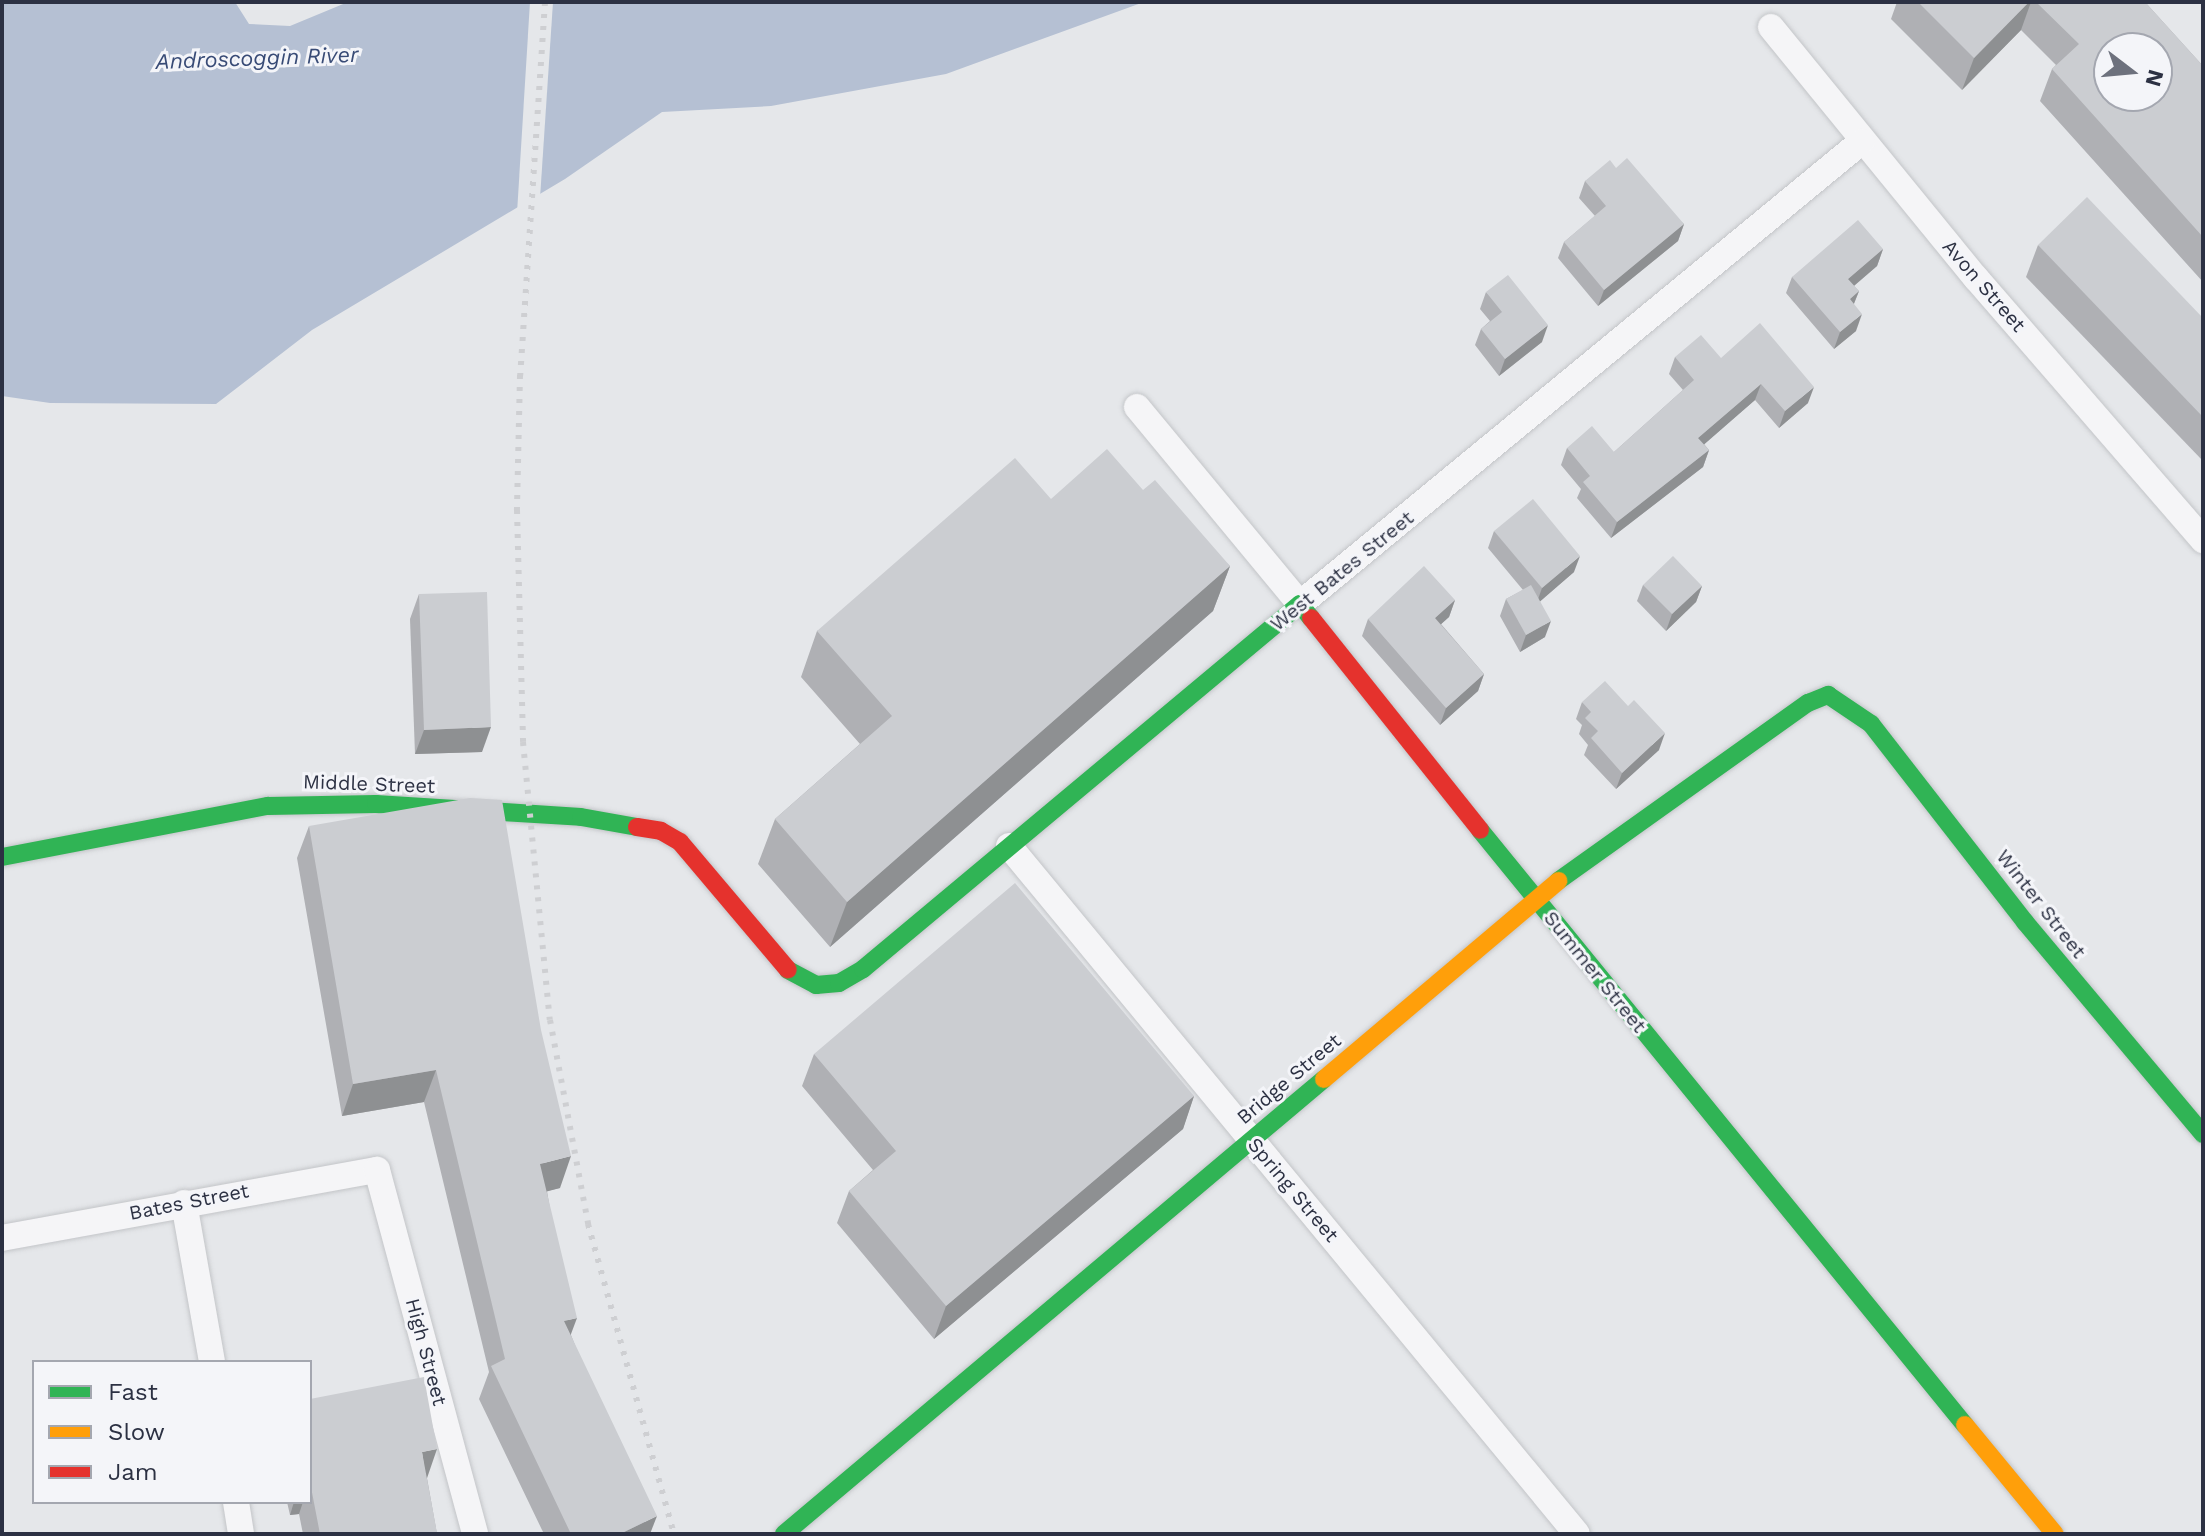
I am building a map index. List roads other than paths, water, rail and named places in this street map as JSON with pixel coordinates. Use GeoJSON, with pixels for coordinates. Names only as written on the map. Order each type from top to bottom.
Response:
{"type":"FeatureCollection","features":[{"type":"Feature","properties":{"kind":"street","name":"Avon Street"},"geometry":{"type":"LineString","coordinates":[[1771,27],[1861,142],[2203,540]]}},
{"type":"Feature","properties":{"kind":"street","name":"West Bates Street"},"geometry":{"type":"LineString","coordinates":[[816,985],[839,983],[863,969],[1861,142]]}},
{"type":"Feature","properties":{"kind":"street","name":"Summer Street"},"geometry":{"type":"LineString","coordinates":[[1137,407],[2055,1534]]}},
{"type":"Feature","properties":{"kind":"street","name":"Bridge Street"},"geometry":{"type":"LineString","coordinates":[[784,1534],[1536,900],[1808,703],[1828,695],[1843,703]]}},
{"type":"Feature","properties":{"kind":"street","name":"Winter Street"},"geometry":{"type":"LineString","coordinates":[[1843,703],[1859,712],[1898,756],[2025,922],[2203,1134]]}},
{"type":"Feature","properties":{"kind":"street","name":"Middle Street"},"geometry":{"type":"LineString","coordinates":[[2,857],[268,806],[376,804],[581,817],[661,831],[680,842],[783,966],[816,985]]}},
{"type":"Feature","properties":{"kind":"street","name":"Spring Street"},"geometry":{"type":"LineString","coordinates":[[1009,846],[1577,1534]]}},
{"type":"Feature","properties":{"kind":"street","name":"Bates Street"},"geometry":{"type":"LineString","coordinates":[[2,1238],[377,1170]]}},
{"type":"Feature","properties":{"kind":"street","name":"High Street"},"geometry":{"type":"LineString","coordinates":[[377,1170],[475,1534]]}},
{"type":"Feature","properties":{"kind":"street"},"geometry":{"type":"LineString","coordinates":[[184,1203],[212,1360]]}},
{"type":"Feature","properties":{"kind":"street"},"geometry":{"type":"LineString","coordinates":[[236,1504],[241,1534]]}},
{"type":"Feature","properties":{"kind":"water","name":"Androscoggin River"},"geometry":{"type":"Polygon","coordinates":[[[2,2],[235,2],[249,24],[290,26],[348,2],[1144,2],[946,74],[771,106],[662,112],[565,179],[312,330],[216,404],[50,403],[2,396],[2,2]]]}},
{"type":"Feature","properties":{"kind":"railway"},"geometry":{"type":"LineString","coordinates":[[545,2],[520,375],[517,510],[523,742],[550,1020],[588,1224],[674,1534]]}}]}
